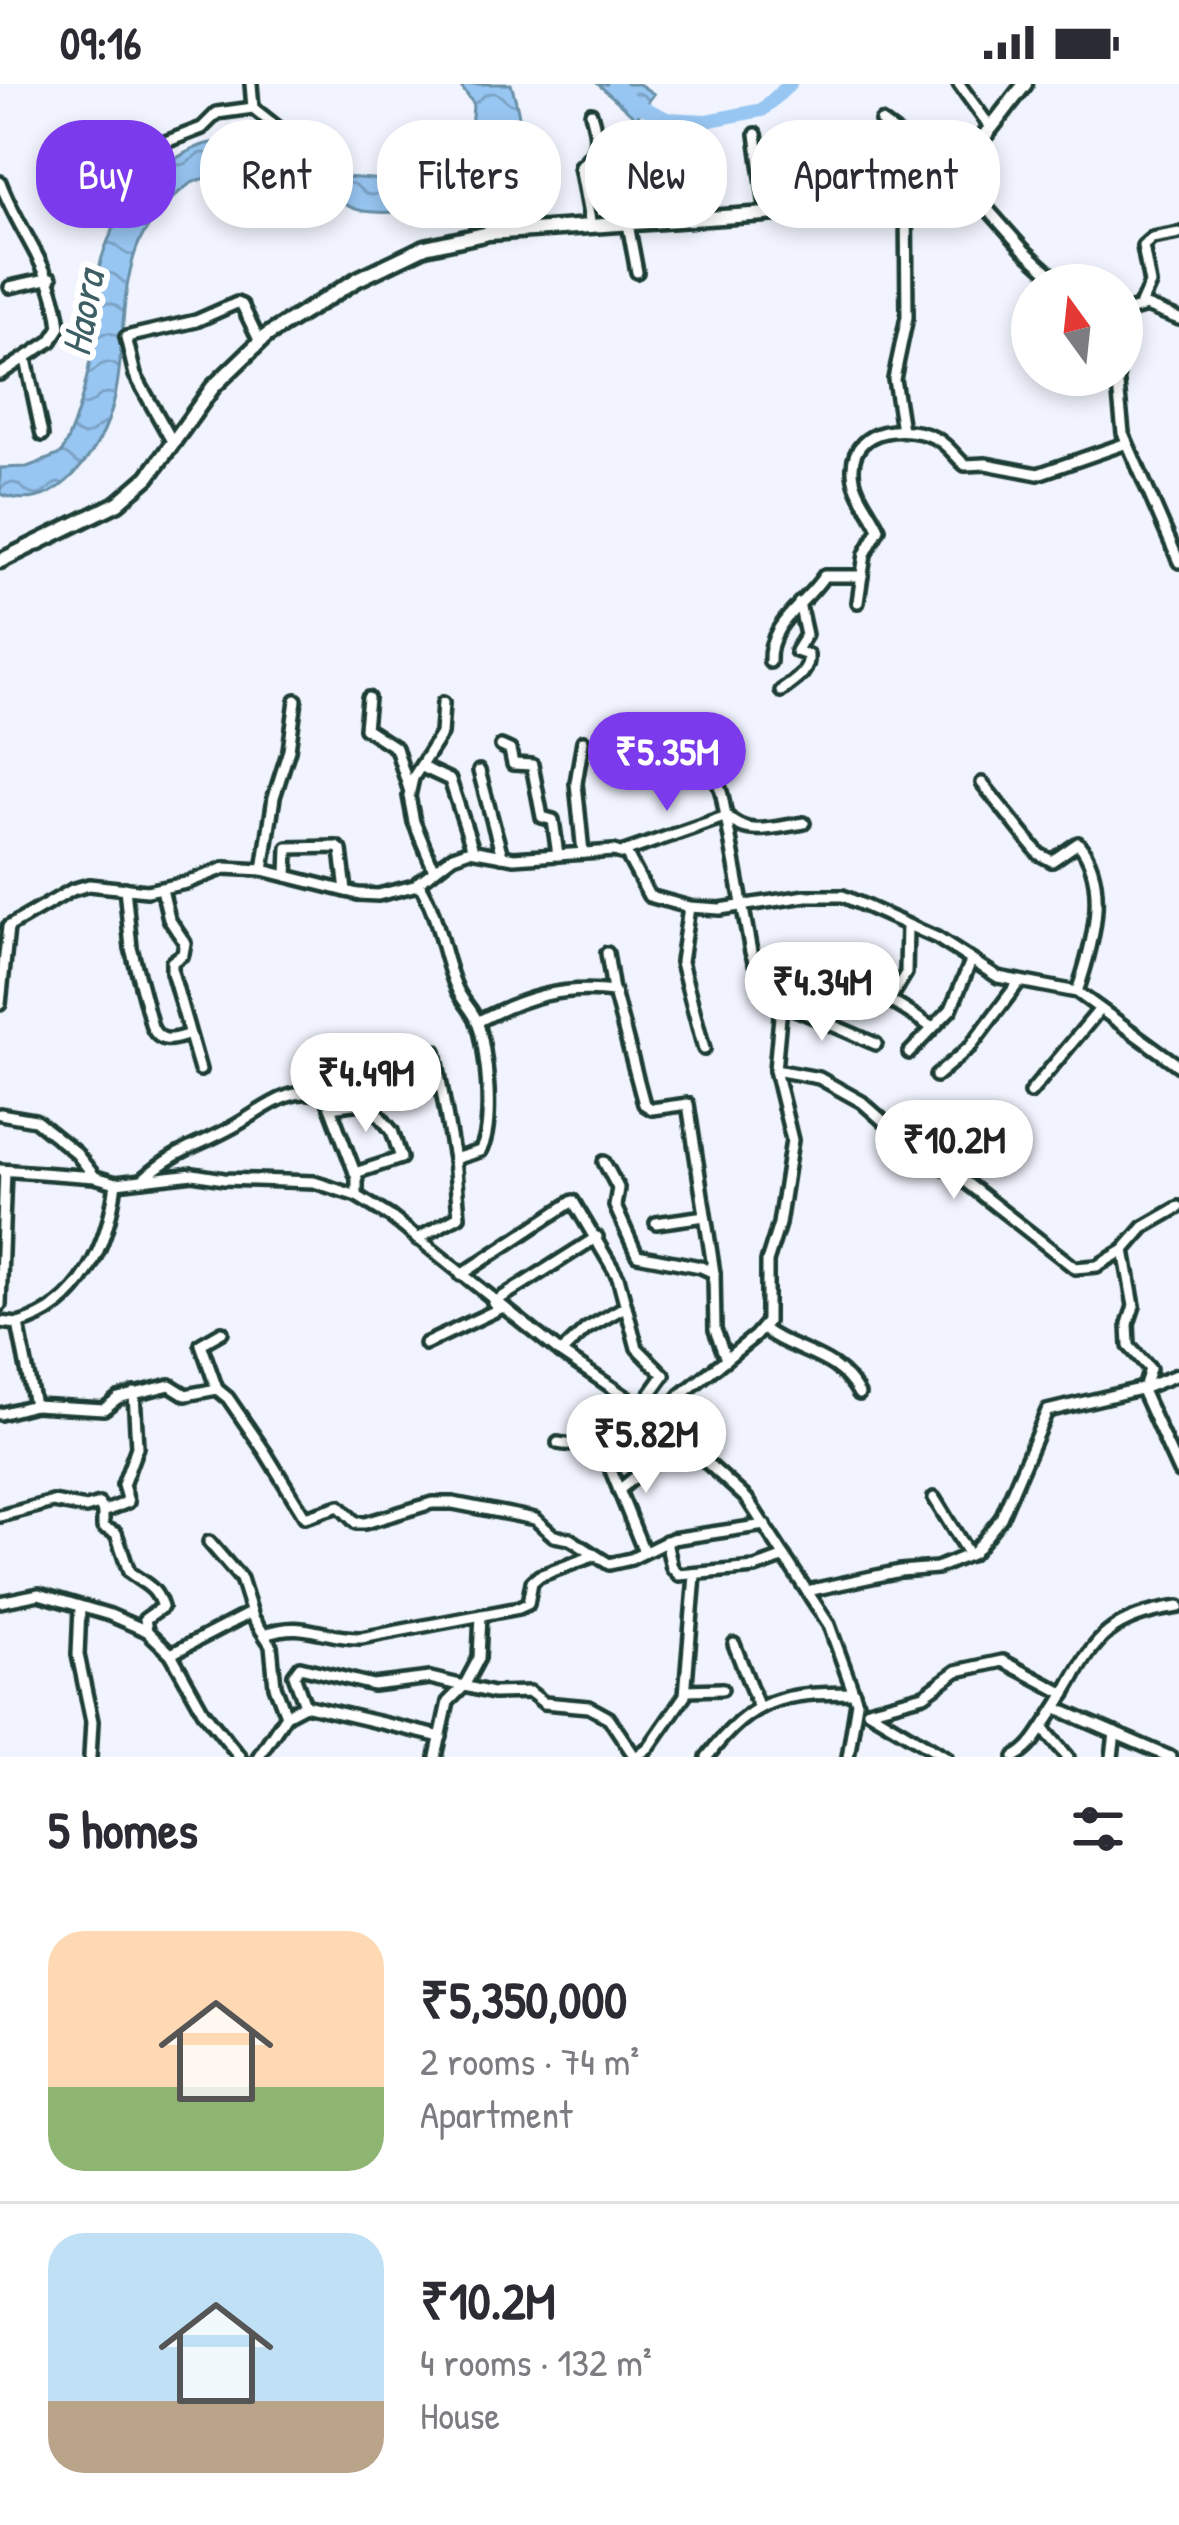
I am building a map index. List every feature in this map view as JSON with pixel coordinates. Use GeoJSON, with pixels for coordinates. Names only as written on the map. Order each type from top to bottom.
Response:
{"type":"FeatureCollection","features":[{"type":"Feature","properties":{"kind":"street"},"geometry":{"type":"LineString","coordinates":[[251,84],[253,108],[268,120]]}},
{"type":"Feature","properties":{"kind":"street"},"geometry":{"type":"LineString","coordinates":[[959,84],[985,120]]}},
{"type":"Feature","properties":{"kind":"street"},"geometry":{"type":"LineString","coordinates":[[997,120],[1025,84]]}},
{"type":"Feature","properties":{"kind":"street"},"geometry":{"type":"LineString","coordinates":[[176,138],[202,128],[217,113],[253,108]]}},
{"type":"Feature","properties":{"kind":"street"},"geometry":{"type":"LineString","coordinates":[[590,113],[592,120]]}},
{"type":"Feature","properties":{"kind":"street"},"geometry":{"type":"LineString","coordinates":[[585,164],[580,170],[585,195]]}},
{"type":"Feature","properties":{"kind":"street"},"geometry":{"type":"LineString","coordinates":[[0,182],[12,215],[50,278],[59,332],[0,374]]}},
{"type":"Feature","properties":{"kind":"street"},"geometry":{"type":"LineString","coordinates":[[1000,224],[1040,264]]}},
{"type":"Feature","properties":{"kind":"street"},"geometry":{"type":"LineString","coordinates":[[0,561],[118,503],[148,477],[213,387],[260,342],[318,301],[425,247],[489,233],[585,226]]}},
{"type":"Feature","properties":{"kind":"street"},"geometry":{"type":"LineString","coordinates":[[631,228],[637,272]]}},
{"type":"Feature","properties":{"kind":"street"},"geometry":{"type":"LineString","coordinates":[[902,430],[894,379],[907,317],[906,228]]}},
{"type":"Feature","properties":{"kind":"street"},"geometry":{"type":"LineString","coordinates":[[1143,299],[1150,284],[1143,246],[1152,238],[1179,233]]}},
{"type":"Feature","properties":{"kind":"street"},"geometry":{"type":"LineString","coordinates":[[10,287],[50,278]]}},
{"type":"Feature","properties":{"kind":"street"},"geometry":{"type":"LineString","coordinates":[[173,443],[135,375],[126,337],[196,320],[237,303],[260,342]]}},
{"type":"Feature","properties":{"kind":"street"},"geometry":{"type":"LineString","coordinates":[[1143,307],[1179,319]]}},
{"type":"Feature","properties":{"kind":"street"},"geometry":{"type":"LineString","coordinates":[[26,358],[42,435]]}},
{"type":"Feature","properties":{"kind":"street"},"geometry":{"type":"LineString","coordinates":[[1120,396],[1126,443],[1179,562]]}},
{"type":"Feature","properties":{"kind":"street"},"geometry":{"type":"LineString","coordinates":[[858,602],[865,554],[879,529],[856,484],[853,466],[858,450],[874,436],[902,430],[940,441],[965,465],[986,464],[1030,475],[1126,443]]}},
{"type":"Feature","properties":{"kind":"street"},"geometry":{"type":"LineString","coordinates":[[770,662],[775,632],[824,576],[862,576]]}},
{"type":"Feature","properties":{"kind":"street"},"geometry":{"type":"LineString","coordinates":[[781,691],[809,664],[808,655],[796,651],[806,634],[799,603]]}},
{"type":"Feature","properties":{"kind":"street"},"geometry":{"type":"LineString","coordinates":[[368,698],[365,728],[397,748],[410,789],[412,816],[434,869]]}},
{"type":"Feature","properties":{"kind":"street"},"geometry":{"type":"LineString","coordinates":[[263,870],[274,797],[290,750],[296,700]]}},
{"type":"Feature","properties":{"kind":"street"},"geometry":{"type":"LineString","coordinates":[[410,789],[443,730],[443,703]]}},
{"type":"Feature","properties":{"kind":"street"},"geometry":{"type":"LineString","coordinates":[[583,741],[576,783],[583,853]]}},
{"type":"Feature","properties":{"kind":"street"},"geometry":{"type":"LineString","coordinates":[[501,746],[509,750],[513,764],[532,765],[542,817],[553,820],[558,855]]}},
{"type":"Feature","properties":{"kind":"street"},"geometry":{"type":"LineString","coordinates":[[660,1420],[681,1395],[763,1329],[768,1311],[766,1262],[779,1224],[792,1139],[775,1070],[782,1010],[754,963],[727,816],[709,754]]}},
{"type":"Feature","properties":{"kind":"street"},"geometry":{"type":"LineString","coordinates":[[422,767],[450,781],[472,850]]}},
{"type":"Feature","properties":{"kind":"street"},"geometry":{"type":"LineString","coordinates":[[479,771],[502,856]]}},
{"type":"Feature","properties":{"kind":"street"},"geometry":{"type":"LineString","coordinates":[[982,783],[1039,854],[1052,861],[1078,843],[1087,854],[1094,874],[1093,945],[1077,992]]}},
{"type":"Feature","properties":{"kind":"street"},"geometry":{"type":"LineString","coordinates":[[727,816],[735,826],[748,830],[804,823]]}},
{"type":"Feature","properties":{"kind":"street"},"geometry":{"type":"LineString","coordinates":[[0,1004],[6,938],[14,921],[89,885],[162,889],[216,870],[263,870],[346,891],[397,893],[453,856],[472,850],[502,856],[622,853],[727,816]]}},
{"type":"Feature","properties":{"kind":"street"},"geometry":{"type":"LineString","coordinates":[[286,876],[288,848],[337,847],[346,891]]}},
{"type":"Feature","properties":{"kind":"street"},"geometry":{"type":"LineString","coordinates":[[622,853],[650,896],[689,907],[741,907],[835,894],[937,938],[987,972],[1077,992],[1174,1062],[1179,1045]]}},
{"type":"Feature","properties":{"kind":"street"},"geometry":{"type":"LineString","coordinates":[[418,882],[440,927],[458,991],[477,1022],[485,1069],[486,1142],[480,1151],[454,1159]]}},
{"type":"Feature","properties":{"kind":"street"},"geometry":{"type":"LineString","coordinates":[[125,888],[131,949],[152,1027],[166,1041],[187,1035]]}},
{"type":"Feature","properties":{"kind":"street"},"geometry":{"type":"LineString","coordinates":[[162,889],[169,919],[185,943],[183,954],[172,962],[172,973],[200,1070]]}},
{"type":"Feature","properties":{"kind":"street"},"geometry":{"type":"LineString","coordinates":[[689,907],[681,962],[704,1049]]}},
{"type":"Feature","properties":{"kind":"street"},"geometry":{"type":"LineString","coordinates":[[890,1001],[907,973],[907,925]]}},
{"type":"Feature","properties":{"kind":"street"},"geometry":{"type":"LineString","coordinates":[[607,953],[644,1104],[652,1109],[688,1104],[714,1273],[715,1330],[726,1358]]}},
{"type":"Feature","properties":{"kind":"street"},"geometry":{"type":"LineString","coordinates":[[909,1053],[951,1009],[971,961]]}},
{"type":"Feature","properties":{"kind":"street"},"geometry":{"type":"LineString","coordinates":[[936,1076],[970,1047],[1019,982]]}},
{"type":"Feature","properties":{"kind":"street"},"geometry":{"type":"LineString","coordinates":[[777,999],[859,986],[931,1027]]}},
{"type":"Feature","properties":{"kind":"street"},"geometry":{"type":"LineString","coordinates":[[477,1022],[511,1003],[548,991],[613,991]]}},
{"type":"Feature","properties":{"kind":"street"},"geometry":{"type":"LineString","coordinates":[[777,999],[877,1044]]}},
{"type":"Feature","properties":{"kind":"street"},"geometry":{"type":"LineString","coordinates":[[1030,1093],[1100,1009]]}},
{"type":"Feature","properties":{"kind":"street"},"geometry":{"type":"LineString","coordinates":[[330,1107],[368,1102],[376,1091],[370,1071],[435,1051],[459,1216],[417,1239]]}},
{"type":"Feature","properties":{"kind":"street"},"geometry":{"type":"LineString","coordinates":[[775,1070],[819,1078],[862,1102],[915,1149],[963,1180],[1075,1268],[1096,1266],[1124,1250],[1144,1227],[1179,1207]]}},
{"type":"Feature","properties":{"kind":"street"},"geometry":{"type":"LineString","coordinates":[[142,1180],[178,1150],[236,1126],[276,1100],[320,1094],[330,1107],[355,1173],[357,1196]]}},
{"type":"Feature","properties":{"kind":"street"},"geometry":{"type":"LineString","coordinates":[[355,1173],[395,1162],[402,1155],[392,1131],[368,1102]]}},
{"type":"Feature","properties":{"kind":"street"},"geometry":{"type":"LineString","coordinates":[[0,1114],[35,1120],[76,1153],[95,1177]]}},
{"type":"Feature","properties":{"kind":"street"},"geometry":{"type":"LineString","coordinates":[[604,1162],[617,1185],[615,1206],[637,1256],[714,1273]]}},
{"type":"Feature","properties":{"kind":"street"},"geometry":{"type":"LineString","coordinates":[[0,1305],[2,1170],[116,1183],[193,1174],[301,1180],[357,1196],[497,1306],[660,1420],[747,1498],[832,1632],[862,1710],[946,1757]]}},
{"type":"Feature","properties":{"kind":"street"},"geometry":{"type":"LineString","coordinates":[[0,1322],[18,1324],[43,1317],[74,1294],[110,1226],[116,1183]]}},
{"type":"Feature","properties":{"kind":"street"},"geometry":{"type":"LineString","coordinates":[[461,1275],[571,1200],[597,1238],[618,1277],[637,1348],[664,1375],[640,1407],[593,1439],[557,1443]]}},
{"type":"Feature","properties":{"kind":"street"},"geometry":{"type":"LineString","coordinates":[[656,1223],[705,1216]]}},
{"type":"Feature","properties":{"kind":"street"},"geometry":{"type":"LineString","coordinates":[[425,1344],[497,1306],[597,1238]]}},
{"type":"Feature","properties":{"kind":"street"},"geometry":{"type":"LineString","coordinates":[[1124,1250],[1134,1306],[1130,1351],[1150,1369],[1142,1388],[1179,1472]]}},
{"type":"Feature","properties":{"kind":"street"},"geometry":{"type":"LineString","coordinates":[[561,1353],[586,1329],[626,1306]]}},
{"type":"Feature","properties":{"kind":"street"},"geometry":{"type":"LineString","coordinates":[[18,1324],[34,1405]]}},
{"type":"Feature","properties":{"kind":"street"},"geometry":{"type":"LineString","coordinates":[[763,1329],[826,1359],[859,1394]]}},
{"type":"Feature","properties":{"kind":"street"},"geometry":{"type":"LineString","coordinates":[[223,1332],[201,1347],[217,1389],[266,1452],[305,1516],[340,1506],[356,1523],[365,1523],[432,1504],[453,1503],[535,1519],[554,1536],[570,1539],[593,1556],[615,1564],[666,1541],[765,1525]]}},
{"type":"Feature","properties":{"kind":"street"},"geometry":{"type":"LineString","coordinates":[[807,1591],[937,1568],[969,1555],[1001,1518],[1047,1411],[1179,1374]]}},
{"type":"Feature","properties":{"kind":"street"},"geometry":{"type":"LineString","coordinates":[[0,1414],[34,1405],[104,1409],[118,1398],[170,1385],[186,1395],[217,1389]]}},
{"type":"Feature","properties":{"kind":"street"},"geometry":{"type":"LineString","coordinates":[[103,1512],[128,1502],[123,1485],[137,1447],[134,1393]]}},
{"type":"Feature","properties":{"kind":"street"},"geometry":{"type":"LineString","coordinates":[[619,1490],[683,1438]]}},
{"type":"Feature","properties":{"kind":"street"},"geometry":{"type":"LineString","coordinates":[[605,1458],[644,1552]]}},
{"type":"Feature","properties":{"kind":"street"},"geometry":{"type":"LineString","coordinates":[[934,1498],[969,1555]]}},
{"type":"Feature","properties":{"kind":"street"},"geometry":{"type":"LineString","coordinates":[[0,1516],[52,1502],[82,1508],[99,1504],[103,1527],[114,1529],[129,1572],[153,1585],[162,1605],[145,1618],[147,1631]]}},
{"type":"Feature","properties":{"kind":"street"},"geometry":{"type":"LineString","coordinates":[[666,1541],[674,1572],[694,1575],[760,1568],[785,1557]]}},
{"type":"Feature","properties":{"kind":"street"},"geometry":{"type":"LineString","coordinates":[[209,1542],[241,1579],[252,1614],[266,1634],[275,1686],[286,1715]]}},
{"type":"Feature","properties":{"kind":"street"},"geometry":{"type":"LineString","coordinates":[[266,1634],[295,1625],[342,1638],[362,1638],[526,1606],[532,1582],[539,1576],[593,1556]]}},
{"type":"Feature","properties":{"kind":"street"},"geometry":{"type":"LineString","coordinates":[[304,1705],[294,1675],[300,1666],[373,1684],[430,1678],[494,1693],[530,1692],[544,1703],[589,1707],[609,1718],[635,1757],[667,1723],[686,1690],[694,1575]]}},
{"type":"Feature","properties":{"kind":"street"},"geometry":{"type":"LineString","coordinates":[[0,1602],[39,1594],[147,1631],[171,1654],[203,1712],[239,1757]]}},
{"type":"Feature","properties":{"kind":"street"},"geometry":{"type":"LineString","coordinates":[[1015,1757],[1043,1728],[1082,1659],[1109,1633],[1139,1613],[1179,1606]]}},
{"type":"Feature","properties":{"kind":"street"},"geometry":{"type":"LineString","coordinates":[[80,1607],[78,1655],[92,1720],[90,1757]]}},
{"type":"Feature","properties":{"kind":"street"},"geometry":{"type":"LineString","coordinates":[[171,1654],[241,1615],[252,1614]]}},
{"type":"Feature","properties":{"kind":"street"},"geometry":{"type":"LineString","coordinates":[[436,1757],[448,1702],[464,1686],[479,1658],[481,1615]]}},
{"type":"Feature","properties":{"kind":"street"},"geometry":{"type":"LineString","coordinates":[[734,1644],[759,1708]]}},
{"type":"Feature","properties":{"kind":"street"},"geometry":{"type":"LineString","coordinates":[[862,1710],[925,1695],[957,1671],[1003,1661],[1065,1694]]}},
{"type":"Feature","properties":{"kind":"street"},"geometry":{"type":"LineString","coordinates":[[686,1690],[722,1689]]}},
{"type":"Feature","properties":{"kind":"street"},"geometry":{"type":"LineString","coordinates":[[707,1757],[759,1708],[794,1694],[854,1693]]}},
{"type":"Feature","properties":{"kind":"street"},"geometry":{"type":"LineString","coordinates":[[257,1757],[286,1715],[304,1705],[441,1738]]}},
{"type":"Feature","properties":{"kind":"street"},"geometry":{"type":"LineString","coordinates":[[1056,1708],[1170,1757]]}},
{"type":"Feature","properties":{"kind":"street"},"geometry":{"type":"LineString","coordinates":[[848,1757],[862,1710]]}},
{"type":"Feature","properties":{"kind":"street"},"geometry":{"type":"LineString","coordinates":[[1043,1728],[1068,1757]]}},
{"type":"Feature","properties":{"kind":"street"},"geometry":{"type":"LineString","coordinates":[[1112,1757],[1115,1733]]}},
{"type":"Feature","properties":{"kind":"water"},"geometry":{"type":"Polygon","coordinates":[[[459,84],[511,84],[519,120],[471,120],[473,103],[459,84]]]}},
{"type":"Feature","properties":{"kind":"water"},"geometry":{"type":"Polygon","coordinates":[[[598,84],[639,84],[654,94],[636,118],[598,84]]]}},
{"type":"Feature","properties":{"kind":"water"},"geometry":{"type":"Polygon","coordinates":[[[200,146],[200,180],[176,196],[176,159],[200,146]]]}},
{"type":"Feature","properties":{"kind":"water"},"geometry":{"type":"Polygon","coordinates":[[[353,178],[377,180],[377,212],[353,208],[353,178]]]}},
{"type":"Feature","properties":{"kind":"water"},"geometry":{"type":"Polygon","coordinates":[[[114,228],[148,228],[128,281],[119,370],[105,427],[90,454],[59,487],[27,499],[0,494],[0,468],[27,467],[61,454],[81,402],[97,312],[97,280],[114,228]]]}},
{"type":"Feature","properties":{"kind":"waterway","name":"Haora"},"geometry":{"type":"LineString","coordinates":[[615,84],[632,102],[667,119],[706,121],[762,110],[790,84]]}}]}
